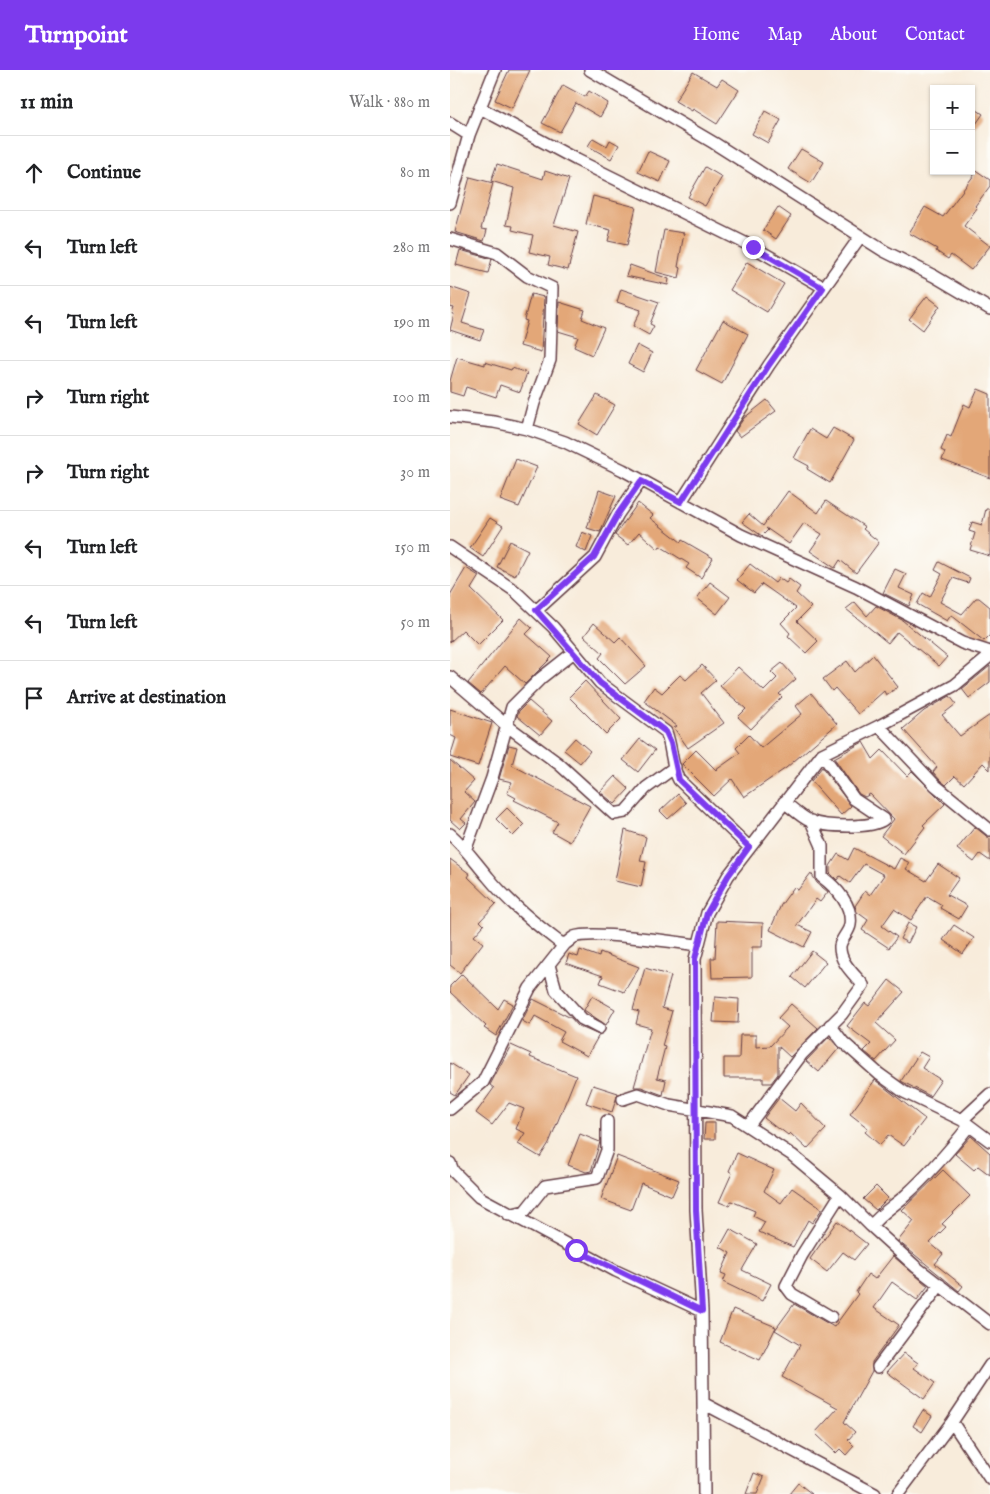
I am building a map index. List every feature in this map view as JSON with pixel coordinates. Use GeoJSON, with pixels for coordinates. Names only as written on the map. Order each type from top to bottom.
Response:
{"type":"FeatureCollection","features":[{"type":"Feature","properties":{"kind":"street"},"geometry":{"type":"LineString","coordinates":[[450,203],[469,136],[495,70]]}},
{"type":"Feature","properties":{"kind":"street"},"geometry":{"type":"LineString","coordinates":[[590,70],[714,144],[860,237],[990,309]]}},
{"type":"Feature","properties":{"kind":"street"},"geometry":{"type":"LineString","coordinates":[[480,108],[577,160],[753,247],[823,288]]}},
{"type":"Feature","properties":{"kind":"street"},"geometry":{"type":"LineString","coordinates":[[450,123],[469,136]]}},
{"type":"Feature","properties":{"kind":"street"},"geometry":{"type":"LineString","coordinates":[[681,502],[769,365],[860,237]]}},
{"type":"Feature","properties":{"kind":"street"},"geometry":{"type":"LineString","coordinates":[[450,239],[497,254],[527,276],[552,288],[550,360],[534,403],[527,429]]}},
{"type":"Feature","properties":{"kind":"street"},"geometry":{"type":"LineString","coordinates":[[450,417],[494,422],[527,429],[565,442],[741,535],[856,587],[962,643],[990,654],[955,685],[822,754],[728,876],[707,913],[697,945],[695,1110],[696,1210],[702,1311],[704,1494]]}},
{"type":"Feature","properties":{"kind":"street"},"geometry":{"type":"LineString","coordinates":[[536,610],[594,557],[618,514],[641,481]]}},
{"type":"Feature","properties":{"kind":"street"},"geometry":{"type":"LineString","coordinates":[[450,547],[515,591],[536,610],[600,683],[666,732],[671,743],[679,780],[749,847]]}},
{"type":"Feature","properties":{"kind":"street"},"geometry":{"type":"LineString","coordinates":[[450,851],[458,841],[492,778],[512,707],[541,678],[574,652]]}},
{"type":"Feature","properties":{"kind":"street"},"geometry":{"type":"LineString","coordinates":[[450,677],[506,725],[559,764],[614,814],[625,812],[646,788],[675,767]]}},
{"type":"Feature","properties":{"kind":"street"},"geometry":{"type":"LineString","coordinates":[[879,726],[935,785],[990,830]]}},
{"type":"Feature","properties":{"kind":"street"},"geometry":{"type":"LineString","coordinates":[[784,802],[811,821],[861,827],[879,823],[884,819],[854,799],[822,754]]}},
{"type":"Feature","properties":{"kind":"street"},"geometry":{"type":"LineString","coordinates":[[749,1125],[802,1054],[842,1014],[863,986],[843,960],[840,946],[850,926],[849,909],[834,886],[822,877],[822,846],[811,821]]}},
{"type":"Feature","properties":{"kind":"street"},"geometry":{"type":"LineString","coordinates":[[458,841],[488,878],[522,912],[559,942],[565,944]]}},
{"type":"Feature","properties":{"kind":"street"},"geometry":{"type":"LineString","coordinates":[[450,1109],[482,1082],[530,988],[565,944],[575,937],[646,938],[697,945]]}},
{"type":"Feature","properties":{"kind":"street"},"geometry":{"type":"LineString","coordinates":[[549,965],[556,990],[582,1019],[600,1028]]}},
{"type":"Feature","properties":{"kind":"street"},"geometry":{"type":"LineString","coordinates":[[830,1025],[843,1042],[879,1074],[904,1092],[966,1123],[990,1141]]}},
{"type":"Feature","properties":{"kind":"street"},"geometry":{"type":"LineString","coordinates":[[623,1098],[638,1094],[669,1105],[732,1116],[749,1125],[792,1155],[840,1195],[892,1246],[990,1324]]}},
{"type":"Feature","properties":{"kind":"street"},"geometry":{"type":"LineString","coordinates":[[871,1226],[881,1214],[938,1164],[966,1123],[990,1094]]}},
{"type":"Feature","properties":{"kind":"street"},"geometry":{"type":"LineString","coordinates":[[510,1215],[525,1211],[544,1186],[597,1178],[607,1150],[606,1121]]}},
{"type":"Feature","properties":{"kind":"street"},"geometry":{"type":"LineString","coordinates":[[450,1164],[453,1171],[479,1197],[616,1271],[702,1311]]}},
{"type":"Feature","properties":{"kind":"street"},"geometry":{"type":"LineString","coordinates":[[831,1317],[792,1294],[786,1286],[802,1255],[840,1195]]}},
{"type":"Feature","properties":{"kind":"street"},"geometry":{"type":"LineString","coordinates":[[878,1367],[940,1285]]}},
{"type":"Feature","properties":{"kind":"street"},"geometry":{"type":"LineString","coordinates":[[898,1494],[952,1422],[990,1365]]}},
{"type":"Feature","properties":{"kind":"street"},"geometry":{"type":"LineString","coordinates":[[703,1403],[875,1494]]}},
{"type":"Feature","properties":{"kind":"street"},"geometry":{"type":"LineString","coordinates":[[952,1422],[990,1479]]}},
{"type":"Feature","properties":{"kind":"building"},"geometry":{"type":"Polygon","coordinates":[[[509,70],[530,70],[512,108],[495,100],[509,70]]]}},
{"type":"Feature","properties":{"kind":"building"},"geometry":{"type":"Polygon","coordinates":[[[693,72],[717,86],[722,79],[739,90],[717,124],[693,109],[692,111],[675,101],[693,72]]]}},
{"type":"Feature","properties":{"kind":"building"},"geometry":{"type":"Polygon","coordinates":[[[563,85],[585,97],[589,91],[608,103],[600,117],[576,103],[560,132],[542,123],[563,85]]]}},
{"type":"Feature","properties":{"kind":"building"},"geometry":{"type":"Polygon","coordinates":[[[975,109],[983,114],[975,125],[975,109]]]}},
{"type":"Feature","properties":{"kind":"building"},"geometry":{"type":"Polygon","coordinates":[[[765,111],[781,120],[768,143],[752,134],[765,111]]]}},
{"type":"Feature","properties":{"kind":"building"},"geometry":{"type":"Polygon","coordinates":[[[593,138],[607,146],[610,140],[619,145],[611,159],[588,146],[593,138]]]}},
{"type":"Feature","properties":{"kind":"building"},"geometry":{"type":"Polygon","coordinates":[[[801,149],[824,162],[811,183],[788,169],[801,149]]]}},
{"type":"Feature","properties":{"kind":"building"},"geometry":{"type":"Polygon","coordinates":[[[648,151],[670,161],[660,182],[638,172],[648,151]]]}},
{"type":"Feature","properties":{"kind":"building"},"geometry":{"type":"Polygon","coordinates":[[[497,164],[543,179],[545,171],[569,179],[554,225],[578,232],[568,270],[548,265],[550,257],[529,252],[533,235],[512,230],[513,226],[506,225],[514,188],[491,181],[497,164]]]}},
{"type":"Feature","properties":{"kind":"building"},"geometry":{"type":"Polygon","coordinates":[[[705,167],[722,177],[705,206],[688,197],[705,167]]]}},
{"type":"Feature","properties":{"kind":"building"},"geometry":{"type":"Polygon","coordinates":[[[977,171],[990,180],[990,186],[975,206],[977,208],[964,226],[990,246],[971,270],[951,255],[948,259],[936,251],[937,249],[909,233],[925,207],[943,217],[977,171]]]}},
{"type":"Feature","properties":{"kind":"building"},"geometry":{"type":"Polygon","coordinates":[[[470,177],[493,183],[481,229],[487,230],[484,241],[455,232],[470,177]]]}},
{"type":"Feature","properties":{"kind":"building"},"geometry":{"type":"Polygon","coordinates":[[[593,196],[636,207],[627,245],[608,241],[611,230],[586,224],[593,196]]]}},
{"type":"Feature","properties":{"kind":"building"},"geometry":{"type":"Polygon","coordinates":[[[778,207],[791,216],[776,239],[763,230],[778,207]]]}},
{"type":"Feature","properties":{"kind":"building"},"geometry":{"type":"Polygon","coordinates":[[[664,230],[684,233],[678,267],[681,268],[679,278],[656,272],[664,230]]]}},
{"type":"Feature","properties":{"kind":"building"},"geometry":{"type":"Polygon","coordinates":[[[460,250],[492,259],[488,273],[456,265],[460,250]]]}},
{"type":"Feature","properties":{"kind":"building"},"geometry":{"type":"Polygon","coordinates":[[[747,262],[784,284],[767,312],[730,290],[747,262]]]}},
{"type":"Feature","properties":{"kind":"building"},"geometry":{"type":"Polygon","coordinates":[[[630,265],[669,279],[668,285],[626,276],[630,265]]]}},
{"type":"Feature","properties":{"kind":"building"},"geometry":{"type":"Polygon","coordinates":[[[450,287],[471,294],[462,323],[484,330],[480,340],[450,330],[454,308],[450,307],[450,287]]]}},
{"type":"Feature","properties":{"kind":"building"},"geometry":{"type":"Polygon","coordinates":[[[621,289],[659,302],[650,324],[654,326],[649,335],[633,326],[641,310],[617,302],[621,289]]]}},
{"type":"Feature","properties":{"kind":"building"},"geometry":{"type":"Polygon","coordinates":[[[531,294],[544,297],[541,352],[520,346],[527,321],[524,320],[531,294]]]}},
{"type":"Feature","properties":{"kind":"building"},"geometry":{"type":"Polygon","coordinates":[[[927,296],[940,306],[923,330],[909,319],[927,296]]]}},
{"type":"Feature","properties":{"kind":"building"},"geometry":{"type":"Polygon","coordinates":[[[559,302],[585,310],[582,319],[604,328],[592,355],[574,347],[578,337],[558,331],[559,302]]]}},
{"type":"Feature","properties":{"kind":"building"},"geometry":{"type":"Polygon","coordinates":[[[723,320],[748,334],[722,384],[696,370],[723,320]]]}},
{"type":"Feature","properties":{"kind":"building"},"geometry":{"type":"Polygon","coordinates":[[[637,345],[652,353],[643,372],[628,364],[637,345]]]}},
{"type":"Feature","properties":{"kind":"building"},"geometry":{"type":"Polygon","coordinates":[[[457,357],[485,365],[485,362],[527,373],[520,392],[500,385],[496,397],[466,387],[463,396],[450,392],[450,381],[457,357]]]}},
{"type":"Feature","properties":{"kind":"building"},"geometry":{"type":"Polygon","coordinates":[[[978,389],[990,394],[990,478],[942,460],[945,452],[941,450],[947,435],[951,437],[964,404],[970,407],[978,389]]]}},
{"type":"Feature","properties":{"kind":"building"},"geometry":{"type":"Polygon","coordinates":[[[597,395],[615,405],[597,435],[579,424],[597,395]]]}},
{"type":"Feature","properties":{"kind":"building"},"geometry":{"type":"Polygon","coordinates":[[[767,400],[776,411],[740,437],[735,431],[744,418],[767,400]]]}},
{"type":"Feature","properties":{"kind":"building"},"geometry":{"type":"Polygon","coordinates":[[[833,428],[854,440],[830,483],[807,469],[809,466],[794,458],[810,429],[826,439],[833,428]]]}},
{"type":"Feature","properties":{"kind":"building"},"geometry":{"type":"Polygon","coordinates":[[[516,459],[537,467],[519,507],[500,500],[516,459]]]}},
{"type":"Feature","properties":{"kind":"building"},"geometry":{"type":"Polygon","coordinates":[[[599,490],[616,496],[600,532],[587,528],[599,490]]]}},
{"type":"Feature","properties":{"kind":"building"},"geometry":{"type":"Polygon","coordinates":[[[788,491],[818,513],[826,501],[865,527],[863,529],[879,542],[856,573],[840,560],[835,568],[810,551],[822,534],[804,523],[789,544],[766,528],[768,530],[762,536],[742,522],[749,514],[763,526],[788,491]]]}},
{"type":"Feature","properties":{"kind":"building"},"geometry":{"type":"Polygon","coordinates":[[[638,503],[653,515],[650,518],[681,542],[682,540],[713,558],[701,578],[686,568],[689,564],[660,546],[658,549],[639,532],[628,545],[615,535],[638,503]]]}},
{"type":"Feature","properties":{"kind":"building"},"geometry":{"type":"Polygon","coordinates":[[[986,509],[990,509],[990,556],[970,550],[975,533],[969,531],[972,522],[982,525],[986,509]]]}},
{"type":"Feature","properties":{"kind":"building"},"geometry":{"type":"Polygon","coordinates":[[[490,518],[503,526],[483,557],[470,548],[490,518]]]}},
{"type":"Feature","properties":{"kind":"building"},"geometry":{"type":"Polygon","coordinates":[[[582,532],[592,536],[586,552],[576,547],[582,532]]]}},
{"type":"Feature","properties":{"kind":"building"},"geometry":{"type":"Polygon","coordinates":[[[510,541],[528,550],[515,576],[497,567],[510,541]]]}},
{"type":"Feature","properties":{"kind":"building"},"geometry":{"type":"Polygon","coordinates":[[[939,562],[970,578],[968,583],[953,578],[940,602],[962,614],[976,598],[979,598],[990,607],[990,635],[984,641],[951,615],[947,621],[917,604],[923,593],[930,597],[942,574],[935,570],[939,562]]]}},
{"type":"Feature","properties":{"kind":"building"},"geometry":{"type":"Polygon","coordinates":[[[750,564],[775,583],[779,578],[786,583],[789,579],[800,587],[796,593],[811,607],[797,621],[818,641],[806,653],[788,636],[790,633],[781,623],[796,608],[762,584],[754,593],[737,580],[750,564]]]}},
{"type":"Feature","properties":{"kind":"building"},"geometry":{"type":"Polygon","coordinates":[[[466,568],[479,576],[471,589],[503,620],[478,645],[463,630],[450,642],[450,595],[466,568]]]}},
{"type":"Feature","properties":{"kind":"building"},"geometry":{"type":"Polygon","coordinates":[[[895,569],[906,574],[899,588],[914,595],[909,606],[883,593],[895,569]]]}},
{"type":"Feature","properties":{"kind":"building"},"geometry":{"type":"Polygon","coordinates":[[[710,582],[730,597],[717,614],[697,598],[710,582]]]}},
{"type":"Feature","properties":{"kind":"building"},"geometry":{"type":"Polygon","coordinates":[[[855,602],[867,616],[876,606],[902,620],[947,657],[939,666],[897,632],[888,643],[846,609],[855,602]]]}},
{"type":"Feature","properties":{"kind":"building"},"geometry":{"type":"Polygon","coordinates":[[[521,618],[532,628],[526,634],[552,657],[525,684],[505,666],[481,694],[468,683],[521,618]]]}},
{"type":"Feature","properties":{"kind":"building"},"geometry":{"type":"Polygon","coordinates":[[[594,623],[615,642],[620,637],[646,666],[625,684],[599,658],[603,653],[584,636],[594,623]]]}},
{"type":"Feature","properties":{"kind":"building"},"geometry":{"type":"Polygon","coordinates":[[[873,655],[898,687],[886,695],[884,691],[858,714],[835,688],[832,691],[823,679],[847,661],[855,672],[873,655]]]}},
{"type":"Feature","properties":{"kind":"building"},"geometry":{"type":"Polygon","coordinates":[[[782,663],[796,679],[779,694],[782,697],[751,729],[738,717],[746,709],[720,686],[738,667],[764,691],[777,678],[771,672],[782,663]]]}},
{"type":"Feature","properties":{"kind":"building"},"geometry":{"type":"Polygon","coordinates":[[[702,665],[716,680],[701,693],[724,723],[688,748],[674,728],[677,726],[644,701],[654,687],[662,693],[680,675],[686,680],[702,665]]]}},
{"type":"Feature","properties":{"kind":"building"},"geometry":{"type":"Polygon","coordinates":[[[990,666],[990,682],[969,698],[962,689],[990,666]]]}},
{"type":"Feature","properties":{"kind":"building"},"geometry":{"type":"Polygon","coordinates":[[[585,681],[621,719],[606,734],[569,697],[585,681]]]}},
{"type":"Feature","properties":{"kind":"building"},"geometry":{"type":"Polygon","coordinates":[[[811,693],[837,724],[786,768],[744,797],[732,779],[714,796],[682,764],[696,750],[716,770],[740,753],[736,748],[749,735],[761,748],[802,714],[796,706],[811,693]]]}},
{"type":"Feature","properties":{"kind":"building"},"geometry":{"type":"Polygon","coordinates":[[[950,696],[956,704],[942,715],[960,736],[990,715],[990,770],[983,763],[964,784],[955,776],[946,785],[940,780],[933,772],[937,767],[903,729],[924,711],[950,696]]]}},
{"type":"Feature","properties":{"kind":"building"},"geometry":{"type":"Polygon","coordinates":[[[529,701],[552,721],[540,735],[517,716],[519,711],[529,701]]]}},
{"type":"Feature","properties":{"kind":"building"},"geometry":{"type":"Polygon","coordinates":[[[450,709],[492,723],[478,766],[450,757],[456,738],[450,735],[450,709]]]}},
{"type":"Feature","properties":{"kind":"building"},"geometry":{"type":"Polygon","coordinates":[[[575,738],[590,751],[580,763],[564,750],[575,738]]]}},
{"type":"Feature","properties":{"kind":"building"},"geometry":{"type":"Polygon","coordinates":[[[640,739],[655,750],[638,772],[623,760],[640,739]]]}},
{"type":"Feature","properties":{"kind":"building"},"geometry":{"type":"Polygon","coordinates":[[[863,742],[873,759],[882,750],[907,776],[912,771],[945,804],[923,825],[925,827],[904,854],[881,836],[894,819],[870,794],[865,797],[859,794],[834,758],[863,742]]]}},
{"type":"Feature","properties":{"kind":"building"},"geometry":{"type":"Polygon","coordinates":[[[509,745],[517,747],[512,765],[590,806],[570,842],[552,832],[558,822],[514,800],[516,798],[507,793],[512,782],[499,779],[509,745]]]}},
{"type":"Feature","properties":{"kind":"building"},"geometry":{"type":"Polygon","coordinates":[[[450,760],[474,781],[464,792],[475,802],[461,819],[466,823],[460,829],[450,820],[450,760]]]}},
{"type":"Feature","properties":{"kind":"building"},"geometry":{"type":"Polygon","coordinates":[[[822,767],[851,806],[841,815],[811,781],[822,767]]]}},
{"type":"Feature","properties":{"kind":"building"},"geometry":{"type":"Polygon","coordinates":[[[615,776],[629,789],[615,804],[600,792],[615,776]]]}},
{"type":"Feature","properties":{"kind":"building"},"geometry":{"type":"Polygon","coordinates":[[[678,794],[686,803],[668,819],[660,811],[678,794]]]}},
{"type":"Feature","properties":{"kind":"building"},"geometry":{"type":"Polygon","coordinates":[[[507,808],[524,825],[513,836],[496,819],[507,808]]]}},
{"type":"Feature","properties":{"kind":"building"},"geometry":{"type":"Polygon","coordinates":[[[975,827],[990,839],[990,861],[980,854],[974,862],[957,849],[975,827]]]}},
{"type":"Feature","properties":{"kind":"building"},"geometry":{"type":"Polygon","coordinates":[[[625,830],[646,837],[640,861],[646,862],[641,887],[615,881],[625,830]]]}},
{"type":"Feature","properties":{"kind":"building"},"geometry":{"type":"Polygon","coordinates":[[[854,848],[894,869],[900,858],[910,863],[906,869],[926,881],[938,864],[959,878],[947,895],[967,906],[959,919],[940,908],[942,905],[927,896],[911,920],[894,909],[882,926],[897,937],[889,948],[862,930],[868,920],[857,912],[855,906],[865,891],[870,895],[884,875],[864,864],[850,883],[840,876],[837,880],[830,873],[830,866],[838,854],[848,860],[854,848]]]}},
{"type":"Feature","properties":{"kind":"building"},"geometry":{"type":"Polygon","coordinates":[[[450,859],[470,874],[468,877],[496,904],[480,921],[484,925],[474,936],[483,943],[460,973],[450,965],[450,859]]]}},
{"type":"Feature","properties":{"kind":"building"},"geometry":{"type":"Polygon","coordinates":[[[811,873],[817,883],[828,892],[820,902],[816,899],[797,925],[812,932],[804,947],[770,930],[781,905],[794,887],[798,890],[811,873]]]}},
{"type":"Feature","properties":{"kind":"building"},"geometry":{"type":"Polygon","coordinates":[[[717,921],[763,923],[762,947],[752,947],[752,977],[712,978],[711,958],[715,958],[717,921]]]}},
{"type":"Feature","properties":{"kind":"building"},"geometry":{"type":"Polygon","coordinates":[[[908,923],[916,927],[908,943],[900,939],[908,923]]]}},
{"type":"Feature","properties":{"kind":"building"},"geometry":{"type":"Polygon","coordinates":[[[954,925],[974,938],[963,954],[943,940],[954,925]]]}},
{"type":"Feature","properties":{"kind":"building"},"geometry":{"type":"Polygon","coordinates":[[[580,950],[599,957],[600,952],[639,967],[624,992],[600,983],[603,976],[566,963],[569,954],[578,957],[580,950]]]}},
{"type":"Feature","properties":{"kind":"building"},"geometry":{"type":"Polygon","coordinates":[[[812,951],[826,962],[805,988],[792,977],[812,951]]]}},
{"type":"Feature","properties":{"kind":"building"},"geometry":{"type":"Polygon","coordinates":[[[645,968],[671,976],[662,1008],[672,1011],[662,1046],[665,1047],[657,1078],[666,1080],[663,1095],[641,1087],[634,1087],[651,1028],[636,1024],[639,1012],[633,1010],[645,968]]]}},
{"type":"Feature","properties":{"kind":"building"},"geometry":{"type":"Polygon","coordinates":[[[462,974],[498,1009],[504,999],[513,1004],[496,1036],[484,1028],[486,1026],[450,992],[450,986],[462,974]]]}},
{"type":"Feature","properties":{"kind":"building"},"geometry":{"type":"Polygon","coordinates":[[[889,980],[904,992],[876,1023],[895,1040],[876,1061],[864,1051],[871,1044],[847,1026],[865,1003],[869,1006],[889,980]]]}},
{"type":"Feature","properties":{"kind":"building"},"geometry":{"type":"Polygon","coordinates":[[[592,996],[615,1009],[606,1025],[584,1010],[592,996]]]}},
{"type":"Feature","properties":{"kind":"building"},"geometry":{"type":"Polygon","coordinates":[[[715,997],[739,999],[738,1023],[713,1022],[715,997]]]}},
{"type":"Feature","properties":{"kind":"building"},"geometry":{"type":"Polygon","coordinates":[[[533,999],[571,1018],[578,1026],[599,1035],[587,1056],[559,1041],[564,1032],[535,1016],[530,1025],[522,1021],[533,999]]]}},
{"type":"Feature","properties":{"kind":"building"},"geometry":{"type":"Polygon","coordinates":[[[791,1004],[818,1028],[790,1057],[778,1046],[778,1074],[771,1083],[763,1083],[763,1078],[724,1078],[724,1058],[739,1058],[740,1035],[756,1035],[756,1047],[770,1046],[788,1027],[778,1018],[791,1004]]]}},
{"type":"Feature","properties":{"kind":"building"},"geometry":{"type":"Polygon","coordinates":[[[829,1037],[839,1048],[819,1072],[806,1061],[829,1037]]]}},
{"type":"Feature","properties":{"kind":"building"},"geometry":{"type":"Polygon","coordinates":[[[511,1045],[531,1054],[530,1057],[576,1076],[549,1143],[540,1157],[518,1144],[525,1133],[516,1129],[524,1109],[509,1103],[492,1125],[476,1113],[494,1088],[490,1085],[511,1045]]]}},
{"type":"Feature","properties":{"kind":"building"},"geometry":{"type":"Polygon","coordinates":[[[920,1052],[929,1057],[922,1068],[941,1080],[930,1096],[901,1081],[920,1052]]]}},
{"type":"Feature","properties":{"kind":"building"},"geometry":{"type":"Polygon","coordinates":[[[450,1063],[469,1075],[455,1095],[450,1092],[450,1063]]]}},
{"type":"Feature","properties":{"kind":"building"},"geometry":{"type":"Polygon","coordinates":[[[875,1080],[925,1119],[904,1146],[888,1135],[880,1145],[865,1132],[868,1128],[850,1114],[875,1080]]]}},
{"type":"Feature","properties":{"kind":"building"},"geometry":{"type":"Polygon","coordinates":[[[593,1085],[618,1093],[612,1112],[586,1103],[593,1085]]]}},
{"type":"Feature","properties":{"kind":"building"},"geometry":{"type":"Polygon","coordinates":[[[779,1098],[795,1111],[801,1103],[826,1129],[807,1149],[790,1133],[788,1135],[764,1118],[779,1098]]]}},
{"type":"Feature","properties":{"kind":"building"},"geometry":{"type":"Polygon","coordinates":[[[705,1123],[715,1123],[715,1139],[704,1139],[705,1123]]]}},
{"type":"Feature","properties":{"kind":"building"},"geometry":{"type":"Polygon","coordinates":[[[580,1134],[600,1142],[591,1171],[586,1172],[568,1165],[580,1134]]]}},
{"type":"Feature","properties":{"kind":"building"},"geometry":{"type":"Polygon","coordinates":[[[971,1136],[990,1153],[990,1175],[978,1166],[974,1170],[955,1154],[971,1136]]]}},
{"type":"Feature","properties":{"kind":"building"},"geometry":{"type":"Polygon","coordinates":[[[737,1153],[774,1170],[764,1191],[781,1203],[792,1188],[822,1209],[812,1223],[808,1220],[793,1247],[759,1232],[765,1222],[753,1216],[755,1211],[731,1201],[729,1206],[719,1202],[732,1173],[729,1171],[737,1153]]]}},
{"type":"Feature","properties":{"kind":"building"},"geometry":{"type":"Polygon","coordinates":[[[617,1156],[679,1180],[672,1196],[641,1183],[631,1210],[601,1199],[617,1156]]]}},
{"type":"Feature","properties":{"kind":"building"},"geometry":{"type":"Polygon","coordinates":[[[943,1170],[970,1196],[942,1224],[946,1227],[930,1243],[943,1254],[935,1264],[963,1286],[959,1291],[898,1241],[914,1221],[902,1210],[943,1170]]]}},
{"type":"Feature","properties":{"kind":"building"},"geometry":{"type":"Polygon","coordinates":[[[876,1186],[888,1198],[876,1210],[863,1199],[876,1186]]]}},
{"type":"Feature","properties":{"kind":"building"},"geometry":{"type":"Polygon","coordinates":[[[837,1221],[867,1244],[854,1260],[843,1252],[827,1272],[810,1259],[837,1221]]]}},
{"type":"Feature","properties":{"kind":"building"},"geometry":{"type":"Polygon","coordinates":[[[730,1229],[757,1244],[742,1270],[771,1284],[762,1301],[723,1282],[726,1275],[721,1273],[730,1253],[720,1247],[730,1229]]]}},
{"type":"Feature","properties":{"kind":"building"},"geometry":{"type":"Polygon","coordinates":[[[893,1256],[928,1286],[917,1300],[892,1282],[874,1308],[899,1325],[872,1362],[872,1371],[844,1422],[855,1432],[848,1440],[854,1446],[846,1455],[840,1449],[836,1453],[815,1433],[838,1408],[782,1377],[800,1345],[775,1330],[794,1304],[834,1327],[858,1294],[856,1292],[868,1274],[875,1279],[893,1256]]]}},
{"type":"Feature","properties":{"kind":"building"},"geometry":{"type":"Polygon","coordinates":[[[733,1309],[776,1327],[760,1360],[720,1342],[733,1309]]]}},
{"type":"Feature","properties":{"kind":"building"},"geometry":{"type":"Polygon","coordinates":[[[904,1353],[918,1363],[914,1368],[935,1383],[924,1399],[887,1372],[904,1353]]]}},
{"type":"Feature","properties":{"kind":"building"},"geometry":{"type":"Polygon","coordinates":[[[923,1410],[932,1416],[922,1432],[913,1426],[923,1410]]]}},
{"type":"Feature","properties":{"kind":"building"},"geometry":{"type":"Polygon","coordinates":[[[754,1473],[764,1477],[757,1494],[746,1494],[754,1473]]]}},
{"type":"Feature","properties":{"kind":"building"},"geometry":{"type":"Polygon","coordinates":[[[798,1483],[812,1494],[789,1494],[798,1483]]]}},
{"type":"Feature","properties":{"kind":"route"},"geometry":{"type":"LineString","coordinates":[[576,1250],[702,1311],[696,1210],[695,1110],[697,1019],[695,959],[697,945],[707,913],[728,876],[749,847],[679,780],[676,774],[671,743],[666,732],[600,683],[553,627],[536,610],[594,557],[618,514],[641,481],[681,502],[769,365],[823,288],[753,247]]}}]}
